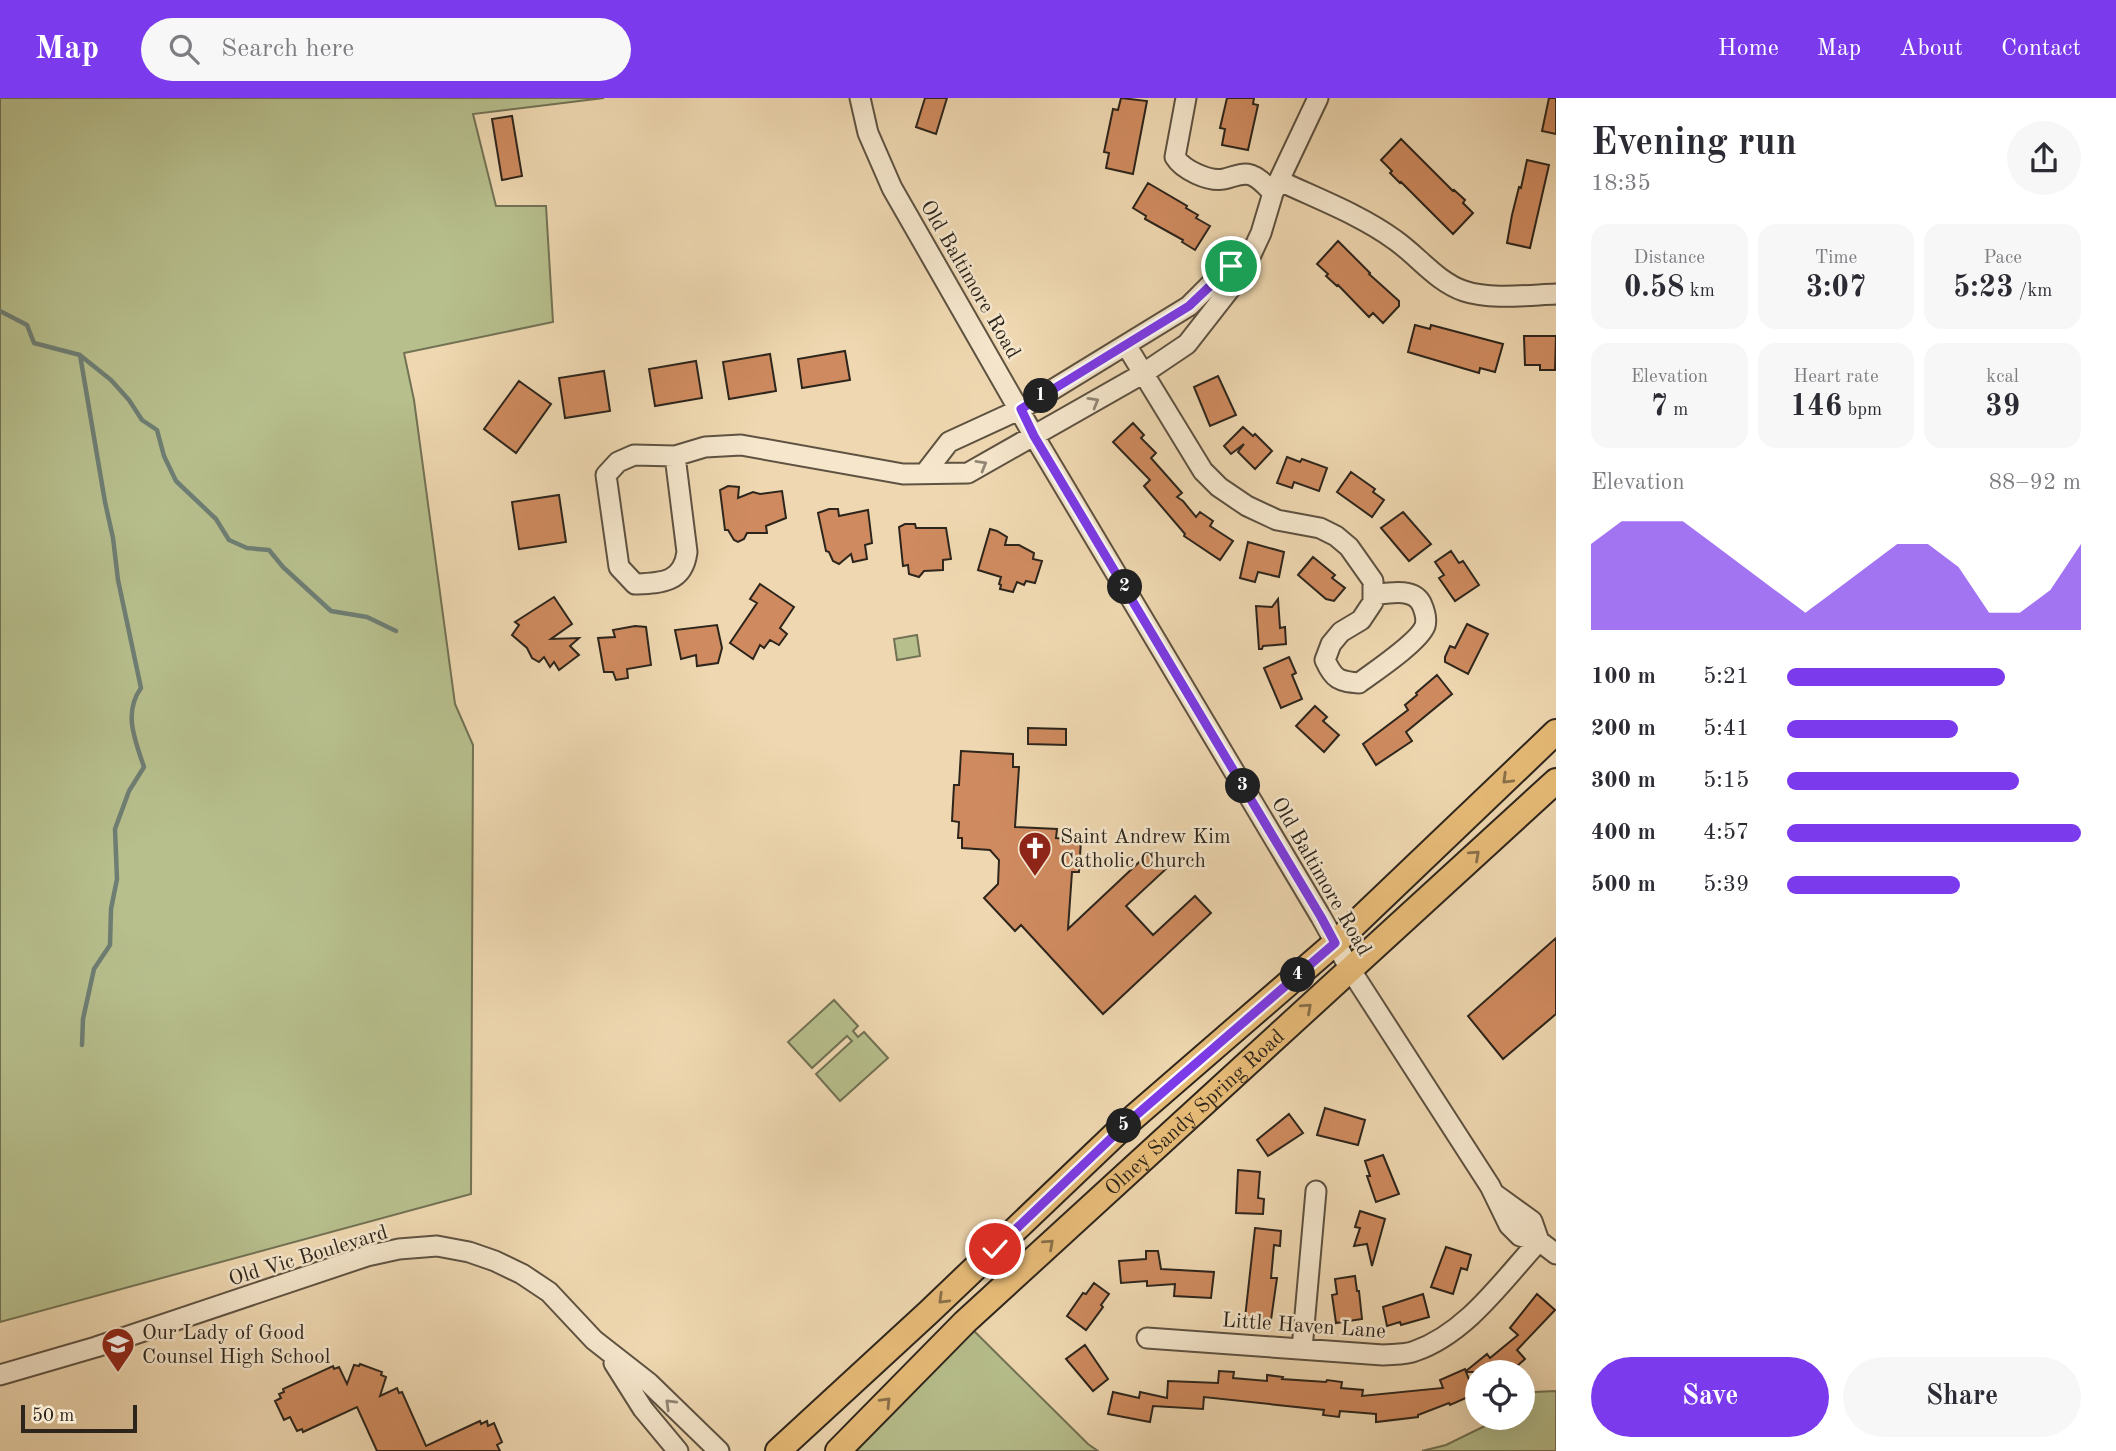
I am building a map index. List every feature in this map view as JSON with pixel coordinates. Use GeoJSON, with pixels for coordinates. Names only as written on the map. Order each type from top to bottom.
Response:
{"type":"FeatureCollection","features":[{"type":"Feature","properties":{"kind":"main road","name":"Olney Sandy Spring Road"},"geometry":{"type":"LineString","coordinates":[[778,1451],[929,1312],[1126,1124],[1335,943],[1556,732]]}},
{"type":"Feature","properties":{"kind":"main road","name":"Olney Sandy Spring Road"},"geometry":{"type":"LineString","coordinates":[[838,1451],[964,1322],[1556,781]]}},
{"type":"Feature","properties":{"kind":"street","name":"Old Baltimore Road"},"geometry":{"type":"LineString","coordinates":[[860,98],[868,133],[892,188],[1021,409],[1034,436],[1350,969],[1494,1193],[1509,1225],[1520,1236],[1539,1241],[1556,1254]]}},
{"type":"Feature","properties":{"kind":"street"},"geometry":{"type":"LineString","coordinates":[[1186,98],[1175,157],[1203,176],[1215,180],[1241,173],[1252,176],[1378,229],[1396,240],[1444,281],[1468,293],[1556,294]]}},
{"type":"Feature","properties":{"kind":"street"},"geometry":{"type":"LineString","coordinates":[[675,456],[687,552],[685,565],[668,580],[635,584],[619,567],[606,475],[618,463],[634,455],[675,456],[705,447],[741,445],[903,474],[968,473],[1144,373],[1187,344],[1237,280],[1261,233],[1276,187],[1318,98]]}},
{"type":"Feature","properties":{"kind":"street"},"geometry":{"type":"LineString","coordinates":[[925,473],[949,442],[1021,409],[1189,306],[1261,233]]}},
{"type":"Feature","properties":{"kind":"street"},"geometry":{"type":"LineString","coordinates":[[1126,345],[1203,471],[1219,487],[1247,506],[1277,520],[1320,528],[1336,536],[1349,547],[1373,581],[1373,595],[1373,602],[1361,620],[1341,632],[1331,644],[1325,660],[1332,675],[1343,682],[1359,683],[1418,636],[1425,625],[1426,613],[1420,600],[1411,594],[1373,595]]}},
{"type":"Feature","properties":{"kind":"street"},"geometry":{"type":"LineString","coordinates":[[1302,1349],[1316,1191]]}},
{"type":"Feature","properties":{"kind":"street","name":"Little Haven Lane"},"geometry":{"type":"LineString","coordinates":[[1147,1338],[1383,1355],[1413,1352],[1463,1325],[1539,1241]]}},
{"type":"Feature","properties":{"kind":"street","name":"Old Vic Boulevard"},"geometry":{"type":"LineString","coordinates":[[0,1375],[96,1347],[367,1256],[418,1247],[437,1247],[469,1252],[495,1261],[522,1274],[549,1292],[606,1350],[649,1383],[719,1451]]}},
{"type":"Feature","properties":{"kind":"street","name":"Old Vic Boulevard"},"geometry":{"type":"LineString","coordinates":[[606,1350],[643,1409],[678,1451]]}},
{"type":"Feature","properties":{"kind":"green space"},"geometry":{"type":"Polygon","coordinates":[[[0,98],[604,98],[473,114],[496,206],[546,206],[553,322],[404,353],[414,400],[455,704],[473,745],[471,1194],[0,1322],[0,98]]]}},
{"type":"Feature","properties":{"kind":"green space"},"geometry":{"type":"Polygon","coordinates":[[[917,635],[920,656],[897,660],[894,639],[917,635]]]}},
{"type":"Feature","properties":{"kind":"green space"},"geometry":{"type":"Polygon","coordinates":[[[834,1000],[858,1026],[853,1031],[858,1037],[864,1032],[888,1058],[840,1101],[816,1074],[852,1041],[847,1036],[812,1068],[788,1042],[834,1000]]]}},
{"type":"Feature","properties":{"kind":"green space"},"geometry":{"type":"Polygon","coordinates":[[[965,1322],[1088,1444],[1098,1451],[838,1451],[965,1322]]]}},
{"type":"Feature","properties":{"kind":"green space"},"geometry":{"type":"Polygon","coordinates":[[[1556,1391],[1556,1451],[1422,1451],[1446,1445],[1477,1430],[1535,1430],[1535,1392],[1556,1391]]]}},
{"type":"Feature","properties":{"kind":"building"},"geometry":{"type":"Polygon","coordinates":[[[925,98],[947,98],[936,134],[916,127],[925,98]]]}},
{"type":"Feature","properties":{"kind":"building"},"geometry":{"type":"Polygon","coordinates":[[[1121,98],[1147,101],[1133,174],[1106,168],[1109,153],[1104,152],[1113,109],[1118,110],[1121,98]]]}},
{"type":"Feature","properties":{"kind":"building"},"geometry":{"type":"Polygon","coordinates":[[[1227,98],[1254,98],[1253,104],[1258,105],[1248,150],[1222,145],[1225,129],[1220,128],[1227,98]]]}},
{"type":"Feature","properties":{"kind":"building"},"geometry":{"type":"Polygon","coordinates":[[[1549,98],[1556,98],[1556,134],[1542,131],[1549,98]]]}},
{"type":"Feature","properties":{"kind":"building"},"geometry":{"type":"Polygon","coordinates":[[[512,116],[522,176],[502,180],[492,119],[512,116]]]}},
{"type":"Feature","properties":{"kind":"building"},"geometry":{"type":"Polygon","coordinates":[[[1401,139],[1465,200],[1463,203],[1473,213],[1453,234],[1390,173],[1392,171],[1381,160],[1401,139]]]}},
{"type":"Feature","properties":{"kind":"building"},"geometry":{"type":"Polygon","coordinates":[[[1527,160],[1549,165],[1530,248],[1507,243],[1527,160]]]}},
{"type":"Feature","properties":{"kind":"building"},"geometry":{"type":"Polygon","coordinates":[[[1148,183],[1187,206],[1186,208],[1198,215],[1196,218],[1210,226],[1195,250],[1182,242],[1183,240],[1145,219],[1146,216],[1133,208],[1148,183]]]}},
{"type":"Feature","properties":{"kind":"building"},"geometry":{"type":"Polygon","coordinates":[[[1338,241],[1399,301],[1399,306],[1383,323],[1373,313],[1369,317],[1317,264],[1338,241]]]}},
{"type":"Feature","properties":{"kind":"building"},"geometry":{"type":"Polygon","coordinates":[[[1415,325],[1430,329],[1431,325],[1503,344],[1495,372],[1480,368],[1479,373],[1408,352],[1415,325]]]}},
{"type":"Feature","properties":{"kind":"building"},"geometry":{"type":"Polygon","coordinates":[[[1524,336],[1556,336],[1555,370],[1540,370],[1540,365],[1525,365],[1524,336]]]}},
{"type":"Feature","properties":{"kind":"building"},"geometry":{"type":"Polygon","coordinates":[[[845,351],[850,380],[802,388],[798,359],[845,351]]]}},
{"type":"Feature","properties":{"kind":"building"},"geometry":{"type":"Polygon","coordinates":[[[770,354],[776,391],[729,399],[723,362],[770,354]]]}},
{"type":"Feature","properties":{"kind":"building"},"geometry":{"type":"Polygon","coordinates":[[[696,361],[702,398],[655,406],[649,369],[696,361]]]}},
{"type":"Feature","properties":{"kind":"building"},"geometry":{"type":"Polygon","coordinates":[[[604,371],[610,411],[565,418],[559,378],[604,371]]]}},
{"type":"Feature","properties":{"kind":"building"},"geometry":{"type":"Polygon","coordinates":[[[1218,376],[1236,415],[1210,426],[1194,387],[1218,376]]]}},
{"type":"Feature","properties":{"kind":"building"},"geometry":{"type":"Polygon","coordinates":[[[519,381],[551,404],[516,453],[484,429],[519,381]]]}},
{"type":"Feature","properties":{"kind":"building"},"geometry":{"type":"Polygon","coordinates":[[[1133,423],[1144,435],[1141,438],[1156,453],[1151,458],[1182,493],[1177,497],[1196,517],[1200,512],[1213,521],[1210,526],[1233,541],[1220,560],[1184,536],[1144,486],[1150,480],[1113,442],[1133,423]]]}},
{"type":"Feature","properties":{"kind":"building"},"geometry":{"type":"Polygon","coordinates":[[[1243,427],[1253,436],[1255,434],[1272,451],[1255,469],[1238,452],[1244,444],[1231,454],[1224,446],[1243,427]]]}},
{"type":"Feature","properties":{"kind":"building"},"geometry":{"type":"Polygon","coordinates":[[[1287,457],[1327,468],[1319,491],[1294,482],[1292,488],[1277,483],[1287,457]]]}},
{"type":"Feature","properties":{"kind":"building"},"geometry":{"type":"Polygon","coordinates":[[[1351,472],[1375,489],[1373,492],[1384,500],[1372,517],[1337,492],[1351,472]]]}},
{"type":"Feature","properties":{"kind":"building"},"geometry":{"type":"Polygon","coordinates":[[[728,486],[739,487],[738,498],[753,492],[760,494],[782,491],[786,518],[766,526],[767,533],[747,533],[744,539],[738,542],[734,540],[728,530],[725,530],[720,490],[728,486]]]}},
{"type":"Feature","properties":{"kind":"building"},"geometry":{"type":"Polygon","coordinates":[[[559,495],[566,542],[519,549],[512,502],[559,495]]]}},
{"type":"Feature","properties":{"kind":"building"},"geometry":{"type":"Polygon","coordinates":[[[838,509],[839,516],[868,510],[872,543],[865,545],[867,559],[853,562],[851,554],[839,564],[833,561],[826,551],[818,513],[838,509]]]}},
{"type":"Feature","properties":{"kind":"building"},"geometry":{"type":"Polygon","coordinates":[[[1403,512],[1431,544],[1409,561],[1381,528],[1403,512]]]}},
{"type":"Feature","properties":{"kind":"building"},"geometry":{"type":"Polygon","coordinates":[[[915,524],[916,528],[946,528],[951,559],[943,560],[943,570],[924,571],[919,577],[909,574],[908,565],[903,566],[899,527],[915,524]]]}},
{"type":"Feature","properties":{"kind":"building"},"geometry":{"type":"Polygon","coordinates":[[[990,529],[1007,537],[1005,545],[1019,545],[1034,553],[1033,559],[1042,561],[1035,583],[1026,581],[1024,585],[1017,582],[1013,592],[1000,589],[1001,577],[978,570],[990,529]]]}},
{"type":"Feature","properties":{"kind":"building"},"geometry":{"type":"Polygon","coordinates":[[[1248,542],[1284,552],[1279,577],[1258,572],[1255,582],[1240,578],[1248,542]]]}},
{"type":"Feature","properties":{"kind":"building"},"geometry":{"type":"Polygon","coordinates":[[[1451,551],[1459,563],[1463,561],[1479,585],[1455,601],[1439,578],[1444,575],[1435,562],[1451,551]]]}},
{"type":"Feature","properties":{"kind":"building"},"geometry":{"type":"Polygon","coordinates":[[[1313,557],[1335,575],[1332,578],[1345,588],[1334,601],[1326,599],[1298,575],[1313,557]]]}},
{"type":"Feature","properties":{"kind":"building"},"geometry":{"type":"Polygon","coordinates":[[[760,584],[794,607],[780,628],[787,634],[779,645],[770,640],[764,648],[760,645],[753,659],[730,643],[757,603],[750,599],[760,584]]]}},
{"type":"Feature","properties":{"kind":"building"},"geometry":{"type":"Polygon","coordinates":[[[554,597],[572,624],[551,639],[579,638],[570,646],[579,655],[559,670],[554,662],[550,667],[544,657],[539,662],[532,658],[527,648],[512,635],[519,625],[515,622],[554,597]]]}},
{"type":"Feature","properties":{"kind":"building"},"geometry":{"type":"Polygon","coordinates":[[[1278,599],[1280,628],[1285,627],[1286,644],[1263,646],[1259,649],[1256,606],[1272,607],[1278,599]]]}},
{"type":"Feature","properties":{"kind":"building"},"geometry":{"type":"Polygon","coordinates":[[[1467,624],[1488,634],[1468,674],[1445,662],[1450,646],[1455,648],[1467,624]]]}},
{"type":"Feature","properties":{"kind":"building"},"geometry":{"type":"Polygon","coordinates":[[[717,625],[722,648],[718,663],[697,666],[696,655],[681,659],[675,630],[717,625]]]}},
{"type":"Feature","properties":{"kind":"building"},"geometry":{"type":"Polygon","coordinates":[[[646,627],[651,665],[627,669],[628,678],[616,680],[613,672],[604,672],[598,638],[615,637],[613,630],[646,627]]]}},
{"type":"Feature","properties":{"kind":"building"},"geometry":{"type":"Polygon","coordinates":[[[1289,657],[1296,673],[1292,675],[1302,699],[1281,708],[1264,668],[1289,657]]]}},
{"type":"Feature","properties":{"kind":"building"},"geometry":{"type":"Polygon","coordinates":[[[1437,675],[1452,694],[1406,732],[1412,741],[1376,765],[1363,744],[1408,710],[1405,705],[1437,675]]]}},
{"type":"Feature","properties":{"kind":"building"},"geometry":{"type":"Polygon","coordinates":[[[1315,706],[1327,717],[1323,721],[1339,735],[1324,752],[1296,726],[1315,706]]]}},
{"type":"Feature","properties":{"kind":"building"},"geometry":{"type":"Polygon","coordinates":[[[1028,728],[1066,729],[1066,745],[1028,744],[1028,728]]]}},
{"type":"Feature","properties":{"kind":"building","name":"Saint Andrew Kim Catholic Church"},"geometry":{"type":"Polygon","coordinates":[[[961,751],[1013,754],[1013,767],[1019,767],[1015,827],[1057,829],[1056,838],[1081,840],[1079,872],[1072,872],[1068,929],[1151,851],[1167,868],[1126,906],[1153,935],[1195,896],[1211,913],[1103,1014],[1021,925],[1015,931],[984,898],[998,884],[999,860],[990,850],[962,848],[962,838],[958,838],[959,822],[952,821],[954,785],[959,785],[961,751]]]}},
{"type":"Feature","properties":{"kind":"building"},"geometry":{"type":"Polygon","coordinates":[[[1556,938],[1556,1014],[1503,1059],[1468,1016],[1556,938]]]}},
{"type":"Feature","properties":{"kind":"building"},"geometry":{"type":"Polygon","coordinates":[[[1325,1108],[1365,1120],[1358,1145],[1317,1135],[1325,1108]]]}},
{"type":"Feature","properties":{"kind":"building"},"geometry":{"type":"Polygon","coordinates":[[[1289,1114],[1303,1133],[1268,1156],[1257,1140],[1289,1114]]]}},
{"type":"Feature","properties":{"kind":"building"},"geometry":{"type":"Polygon","coordinates":[[[1383,1155],[1399,1194],[1376,1202],[1365,1161],[1383,1155]]]}},
{"type":"Feature","properties":{"kind":"building"},"geometry":{"type":"Polygon","coordinates":[[[1238,1170],[1260,1172],[1258,1198],[1264,1199],[1263,1214],[1236,1213],[1238,1170]]]}},
{"type":"Feature","properties":{"kind":"building"},"geometry":{"type":"Polygon","coordinates":[[[1360,1211],[1385,1219],[1372,1266],[1367,1244],[1354,1246],[1360,1228],[1355,1227],[1360,1211]]]}},
{"type":"Feature","properties":{"kind":"building"},"geometry":{"type":"Polygon","coordinates":[[[1255,1228],[1281,1231],[1280,1246],[1274,1245],[1271,1278],[1277,1278],[1271,1320],[1245,1318],[1255,1228]]]}},
{"type":"Feature","properties":{"kind":"building"},"geometry":{"type":"Polygon","coordinates":[[[1446,1247],[1471,1255],[1467,1270],[1461,1268],[1453,1294],[1431,1287],[1446,1247]]]}},
{"type":"Feature","properties":{"kind":"building"},"geometry":{"type":"Polygon","coordinates":[[[1146,1251],[1158,1251],[1161,1269],[1214,1272],[1211,1298],[1174,1296],[1175,1284],[1147,1286],[1147,1281],[1121,1283],[1119,1261],[1146,1259],[1146,1251]]]}},
{"type":"Feature","properties":{"kind":"building"},"geometry":{"type":"Polygon","coordinates":[[[1355,1276],[1362,1319],[1336,1323],[1332,1295],[1337,1294],[1335,1279],[1355,1276]]]}},
{"type":"Feature","properties":{"kind":"building"},"geometry":{"type":"Polygon","coordinates":[[[1094,1283],[1109,1294],[1086,1330],[1067,1316],[1083,1293],[1086,1294],[1094,1283]]]}},
{"type":"Feature","properties":{"kind":"building"},"geometry":{"type":"Polygon","coordinates":[[[1423,1294],[1429,1317],[1387,1326],[1383,1307],[1423,1294]]]}},
{"type":"Feature","properties":{"kind":"building"},"geometry":{"type":"Polygon","coordinates":[[[1537,1294],[1555,1310],[1517,1350],[1524,1360],[1480,1360],[1487,1354],[1490,1358],[1518,1335],[1510,1328],[1537,1294]]]}},
{"type":"Feature","properties":{"kind":"building"},"geometry":{"type":"Polygon","coordinates":[[[1085,1345],[1108,1379],[1093,1391],[1066,1359],[1085,1345]]]}},
{"type":"Feature","properties":{"kind":"building"},"geometry":{"type":"Polygon","coordinates":[[[360,1364],[382,1372],[381,1375],[386,1377],[380,1396],[397,1388],[399,1393],[402,1392],[426,1446],[480,1421],[481,1424],[487,1421],[488,1426],[494,1423],[502,1442],[497,1445],[500,1451],[377,1451],[357,1407],[303,1432],[302,1429],[297,1431],[290,1417],[284,1420],[275,1401],[281,1398],[279,1394],[284,1392],[283,1389],[333,1366],[334,1369],[339,1367],[347,1384],[354,1365],[360,1364]]]}},
{"type":"Feature","properties":{"kind":"building"},"geometry":{"type":"Polygon","coordinates":[[[1465,1369],[1465,1398],[1418,1417],[1376,1422],[1376,1414],[1340,1411],[1339,1417],[1323,1415],[1324,1410],[1204,1397],[1203,1409],[1153,1406],[1150,1422],[1108,1414],[1113,1392],[1139,1398],[1140,1392],[1167,1398],[1168,1381],[1218,1383],[1219,1371],[1234,1372],[1233,1378],[1267,1381],[1267,1375],[1283,1377],[1282,1379],[1342,1382],[1341,1388],[1363,1390],[1362,1396],[1443,1388],[1440,1380],[1465,1369]]]}},
{"type":"Feature","properties":{"kind":"waterway"},"geometry":{"type":"LineString","coordinates":[[0,311],[27,325],[34,343],[80,355],[118,580],[141,688],[133,707],[132,727],[144,767],[129,791],[115,829],[117,879],[111,909],[110,945],[94,969],[83,1019],[82,1045]]}},
{"type":"Feature","properties":{"kind":"waterway"},"geometry":{"type":"LineString","coordinates":[[81,356],[111,380],[142,420],[157,430],[164,456],[176,481],[216,519],[229,540],[247,548],[269,550],[283,567],[331,611],[367,617],[396,631]]}},
{"type":"Feature","properties":{"kind":"place","name":"Saint Andrew Kim Catholic Church"},"geometry":{"type":"Point","coordinates":[1035,878]}},
{"type":"Feature","properties":{"kind":"place","name":"Our Lady of Good Counsel High School"},"geometry":{"type":"Point","coordinates":[118,1374]}},
{"type":"Feature","properties":{"kind":"route"},"geometry":{"type":"LineString","coordinates":[[995,1249],[1126,1124],[1335,943],[1034,436],[1021,409],[1189,306],[1231,266]]}}]}
